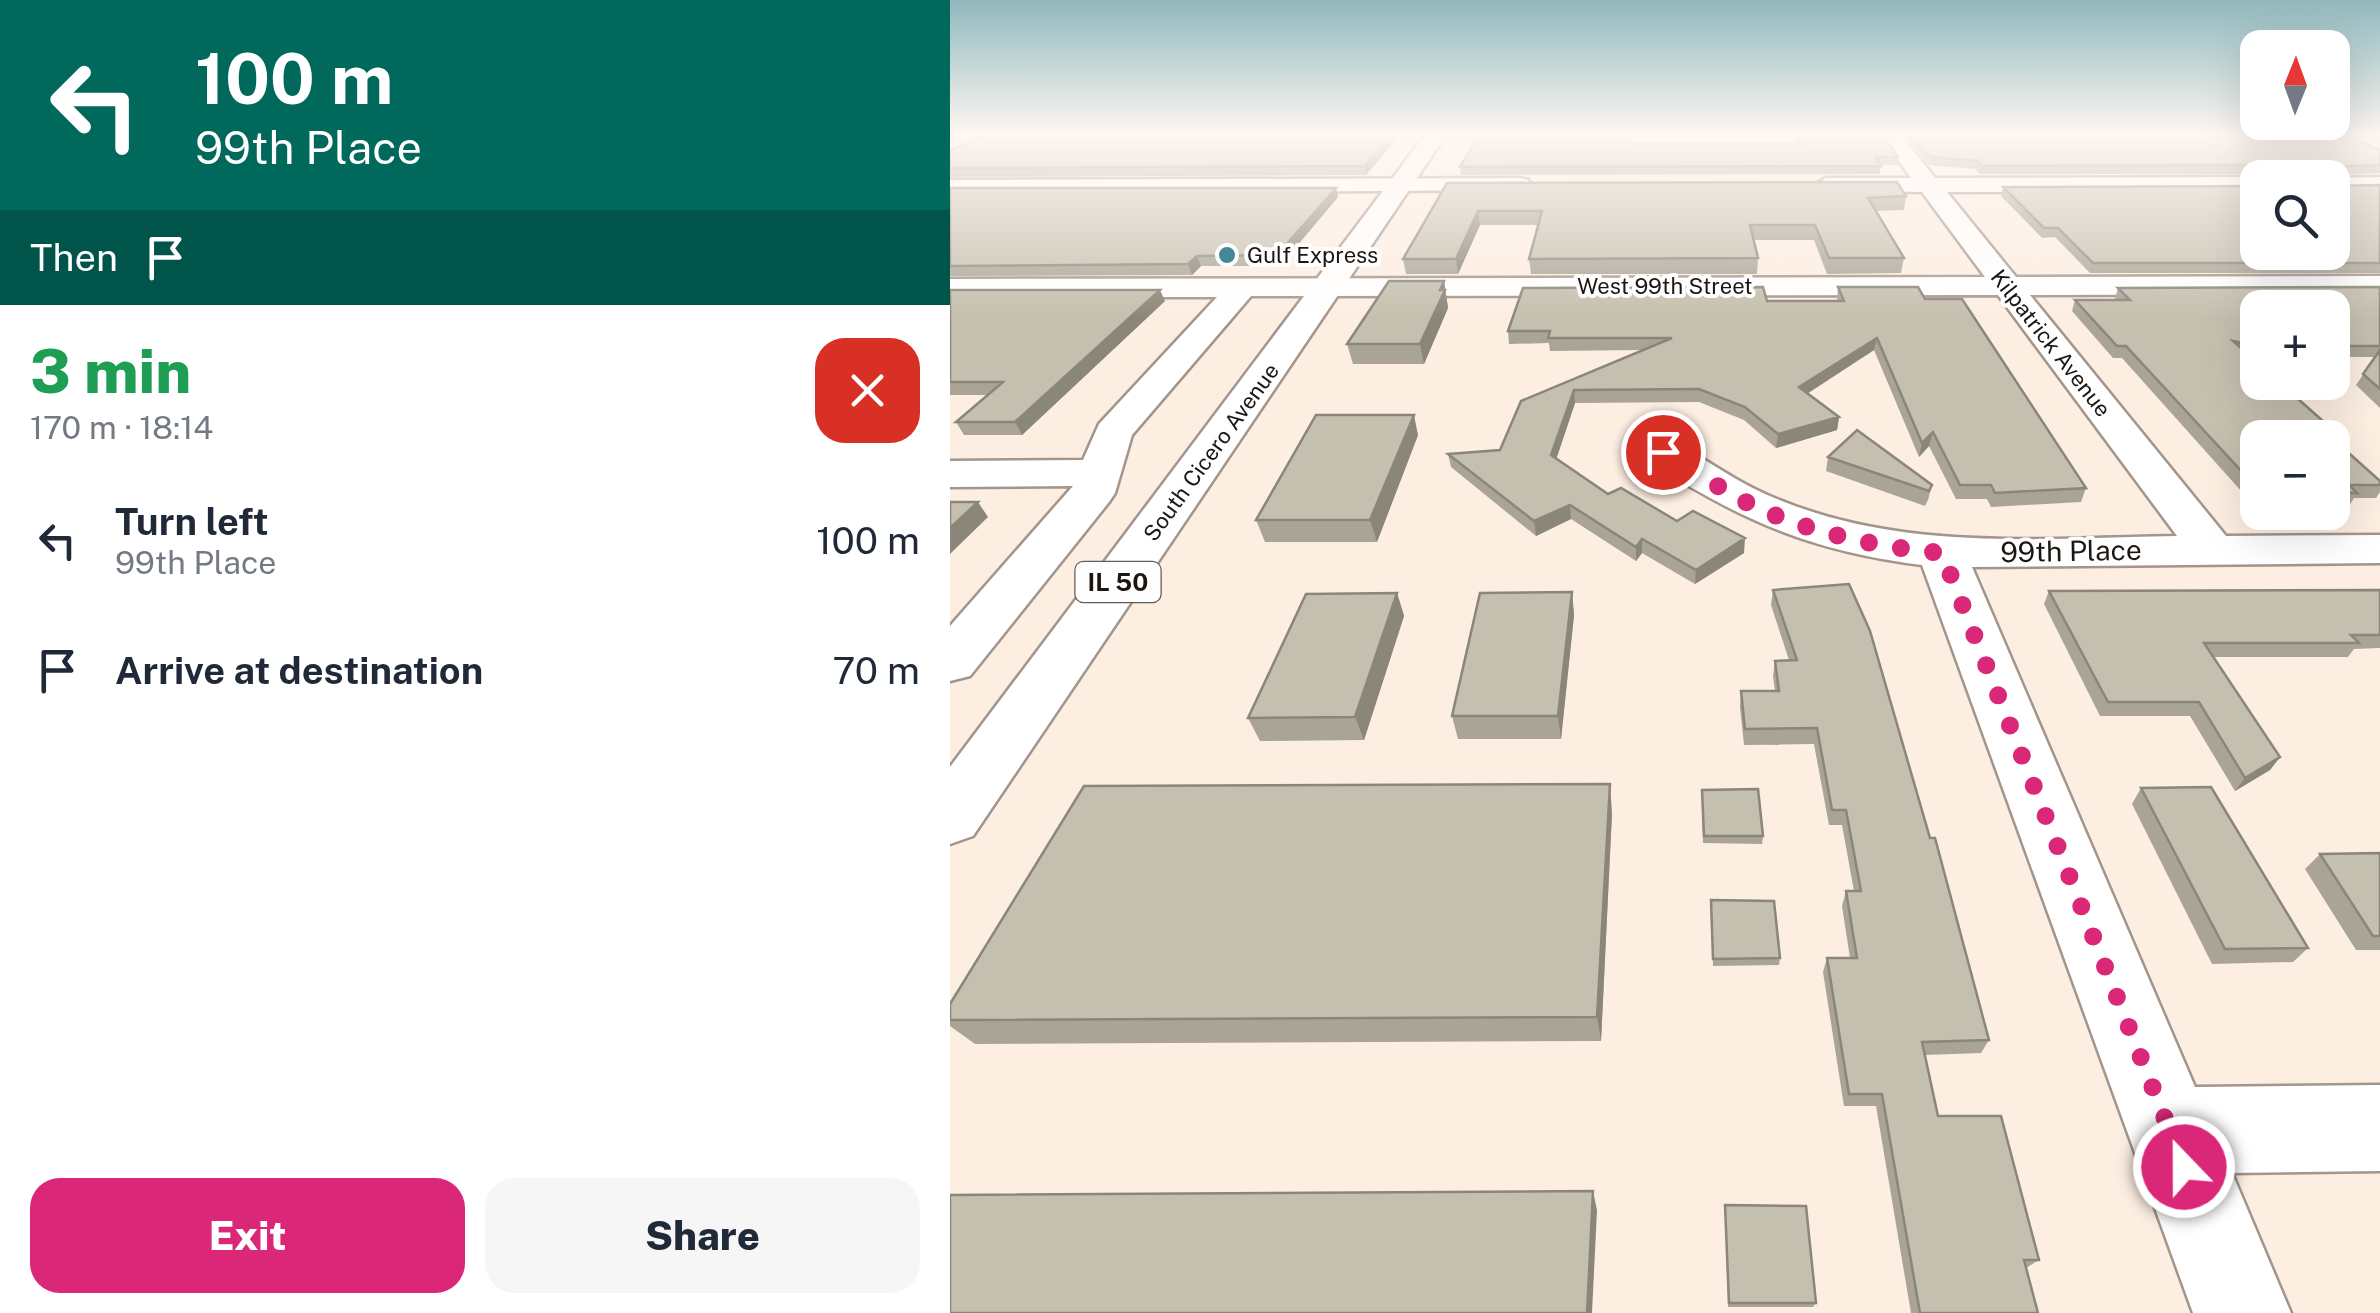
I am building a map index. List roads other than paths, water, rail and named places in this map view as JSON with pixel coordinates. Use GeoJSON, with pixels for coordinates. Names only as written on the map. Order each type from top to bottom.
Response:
{"type":"FeatureCollection","features":[{"type":"Feature","properties":{"kind":"street","name":"South Cicero Avenue"},"geometry":{"type":"LineString","coordinates":[[950,817],[1393,196]]}},
{"type":"Feature","properties":{"kind":"street","name":"Kilpatrick Avenue"},"geometry":{"type":"LineString","coordinates":[[1937,196],[2212,550]]}},
{"type":"Feature","properties":{"kind":"street","name":"West 99th Street"},"geometry":{"type":"LineString","coordinates":[[950,288],[2380,285]]}},
{"type":"Feature","properties":{"kind":"street"},"geometry":{"type":"LineString","coordinates":[[950,662],[1093,494],[1114,432],[1242,288]]}},
{"type":"Feature","properties":{"kind":"street","name":"99th Place"},"geometry":{"type":"LineString","coordinates":[[1663,452],[1756,507],[1802,524],[1899,549],[1942,553],[2380,550]]}},
{"type":"Feature","properties":{"kind":"street"},"geometry":{"type":"LineString","coordinates":[[950,474],[1097,473]]}},
{"type":"Feature","properties":{"kind":"street"},"geometry":{"type":"LineString","coordinates":[[1942,553],[2242,1313]]}},
{"type":"Feature","properties":{"kind":"street"},"geometry":{"type":"LineString","coordinates":[[2170,1130],[2380,1128]]}},
{"type":"Feature","properties":{"kind":"place","name":"Gulf Express"},"geometry":{"type":"Point","coordinates":[1227,255]}}]}
